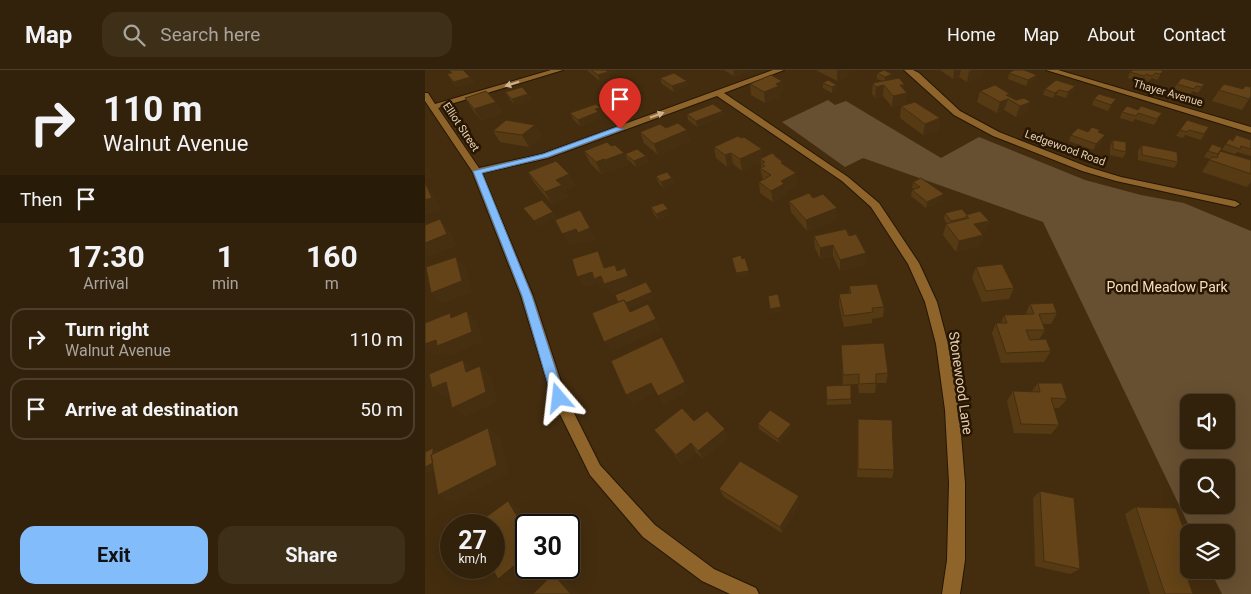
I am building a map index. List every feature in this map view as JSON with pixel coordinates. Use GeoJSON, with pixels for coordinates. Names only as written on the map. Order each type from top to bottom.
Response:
{"type":"FeatureCollection","features":[{"type":"Feature","properties":{"kind":"street"},"geometry":{"type":"LineString","coordinates":[[434,107],[559,70]]}},
{"type":"Feature","properties":{"kind":"street"},"geometry":{"type":"LineString","coordinates":[[477,171],[545,156],[780,70]]}},
{"type":"Feature","properties":{"kind":"street","name":"Ledgewood Road"},"geometry":{"type":"LineString","coordinates":[[907,70],[916,75],[957,113],[1013,142],[1085,169],[1119,179],[1235,204]]}},
{"type":"Feature","properties":{"kind":"street","name":"Thayer Avenue"},"geometry":{"type":"LineString","coordinates":[[1050,70],[1251,130]]}},
{"type":"Feature","properties":{"kind":"street","name":"Stonewood Lane"},"geometry":{"type":"LineString","coordinates":[[718,93],[817,159],[853,186],[875,206],[913,263],[931,302],[943,344],[952,410],[957,483],[956,560],[951,594]]}},
{"type":"Feature","properties":{"kind":"street","name":"Elliot Street"},"geometry":{"type":"LineString","coordinates":[[425,95],[477,171],[527,296],[559,398],[595,470],[649,531],[708,575],[750,594]]}},
{"type":"Feature","properties":{"kind":"green space","name":"Pond Meadow Park"},"geometry":{"type":"Polygon","coordinates":[[[828,100],[835,105],[846,101],[941,158],[979,137],[1085,180],[1141,195],[1184,203],[1251,231],[1251,594],[1222,594],[1214,579],[1235,579],[1235,524],[1188,524],[1183,514],[1235,514],[1235,459],[1180,459],[1180,507],[1043,222],[863,158],[845,167],[782,122],[828,100]]]}},
{"type":"Feature","properties":{"kind":"building"},"geometry":{"type":"Polygon","coordinates":[[[449,70],[463,70],[470,77],[454,82],[447,74],[452,73],[449,70]]]}},
{"type":"Feature","properties":{"kind":"building"},"geometry":{"type":"Polygon","coordinates":[[[591,70],[605,70],[608,72],[598,75],[591,70]]]}},
{"type":"Feature","properties":{"kind":"building"},"geometry":{"type":"Polygon","coordinates":[[[884,70],[892,74],[885,77],[877,73],[884,70]]]}},
{"type":"Feature","properties":{"kind":"building"},"geometry":{"type":"Polygon","coordinates":[[[1014,70],[1024,70],[1037,75],[1028,80],[1009,73],[1014,70]]]}},
{"type":"Feature","properties":{"kind":"building"},"geometry":{"type":"Polygon","coordinates":[[[1133,70],[1163,71],[1160,74],[1155,73],[1152,76],[1146,74],[1144,76],[1130,72],[1133,70]]]}},
{"type":"Feature","properties":{"kind":"building"},"geometry":{"type":"Polygon","coordinates":[[[674,73],[687,81],[672,86],[660,78],[674,73]]]}},
{"type":"Feature","properties":{"kind":"building"},"geometry":{"type":"Polygon","coordinates":[[[771,75],[782,81],[776,84],[779,86],[764,92],[750,84],[771,75]]]}},
{"type":"Feature","properties":{"kind":"building"},"geometry":{"type":"Polygon","coordinates":[[[899,78],[905,85],[900,85],[907,93],[893,96],[884,85],[876,87],[873,83],[899,78]]]}},
{"type":"Feature","properties":{"kind":"building"},"geometry":{"type":"Polygon","coordinates":[[[1182,78],[1204,84],[1202,87],[1196,86],[1194,89],[1177,84],[1182,78]]]}},
{"type":"Feature","properties":{"kind":"building"},"geometry":{"type":"Polygon","coordinates":[[[828,80],[837,85],[832,87],[823,83],[828,80]]]}},
{"type":"Feature","properties":{"kind":"building"},"geometry":{"type":"Polygon","coordinates":[[[1056,80],[1075,86],[1068,92],[1059,90],[1055,93],[1045,89],[1056,80]]]}},
{"type":"Feature","properties":{"kind":"building"},"geometry":{"type":"Polygon","coordinates":[[[1224,84],[1243,89],[1245,86],[1251,87],[1251,96],[1249,99],[1219,90],[1224,84]]]}},
{"type":"Feature","properties":{"kind":"building"},"geometry":{"type":"Polygon","coordinates":[[[995,85],[1010,94],[1006,95],[1016,100],[1024,98],[1031,102],[1020,106],[1008,99],[1000,102],[980,91],[995,85]]]}},
{"type":"Feature","properties":{"kind":"building"},"geometry":{"type":"Polygon","coordinates":[[[522,87],[528,94],[512,99],[505,92],[522,87]]]}},
{"type":"Feature","properties":{"kind":"building"},"geometry":{"type":"Polygon","coordinates":[[[486,91],[496,102],[474,109],[465,98],[486,91]]]}},
{"type":"Feature","properties":{"kind":"building"},"geometry":{"type":"Polygon","coordinates":[[[1099,94],[1116,99],[1111,105],[1094,99],[1099,94]]]}},
{"type":"Feature","properties":{"kind":"building"},"geometry":{"type":"Polygon","coordinates":[[[915,102],[940,118],[925,124],[901,106],[915,102]]]}},
{"type":"Feature","properties":{"kind":"building"},"geometry":{"type":"Polygon","coordinates":[[[596,104],[600,108],[595,109],[598,112],[578,120],[570,113],[596,104]]]}},
{"type":"Feature","properties":{"kind":"building"},"geometry":{"type":"Polygon","coordinates":[[[713,104],[723,111],[696,121],[687,114],[713,104]]]}},
{"type":"Feature","properties":{"kind":"building"},"geometry":{"type":"Polygon","coordinates":[[[1127,106],[1138,110],[1141,106],[1162,113],[1157,119],[1138,113],[1136,116],[1122,112],[1127,106]]]}},
{"type":"Feature","properties":{"kind":"building"},"geometry":{"type":"Polygon","coordinates":[[[506,120],[535,125],[522,135],[493,131],[506,120]]]}},
{"type":"Feature","properties":{"kind":"building"},"geometry":{"type":"Polygon","coordinates":[[[1187,120],[1209,127],[1204,134],[1180,130],[1187,120]]]}},
{"type":"Feature","properties":{"kind":"building"},"geometry":{"type":"Polygon","coordinates":[[[678,123],[687,130],[654,144],[640,132],[660,124],[666,128],[678,123]]]}},
{"type":"Feature","properties":{"kind":"building"},"geometry":{"type":"Polygon","coordinates":[[[1092,127],[1100,130],[1098,132],[1105,135],[1096,144],[1071,135],[1078,128],[1088,132],[1092,127]]]}},
{"type":"Feature","properties":{"kind":"building"},"geometry":{"type":"Polygon","coordinates":[[[1236,135],[1251,140],[1251,149],[1241,146],[1240,149],[1226,144],[1229,139],[1233,141],[1236,135]]]}},
{"type":"Feature","properties":{"kind":"building"},"geometry":{"type":"Polygon","coordinates":[[[738,136],[744,137],[762,149],[740,159],[731,153],[725,155],[714,147],[738,136]]]}},
{"type":"Feature","properties":{"kind":"building"},"geometry":{"type":"Polygon","coordinates":[[[1113,140],[1126,142],[1126,152],[1113,149],[1113,140]]]}},
{"type":"Feature","properties":{"kind":"building"},"geometry":{"type":"Polygon","coordinates":[[[607,142],[611,146],[615,145],[624,153],[596,162],[584,151],[607,142]]]}},
{"type":"Feature","properties":{"kind":"building"},"geometry":{"type":"Polygon","coordinates":[[[1212,144],[1222,148],[1218,154],[1208,151],[1212,144]]]}},
{"type":"Feature","properties":{"kind":"building"},"geometry":{"type":"Polygon","coordinates":[[[1142,145],[1177,152],[1178,162],[1142,155],[1142,145]]]}},
{"type":"Feature","properties":{"kind":"building"},"geometry":{"type":"Polygon","coordinates":[[[637,149],[646,156],[634,161],[625,154],[637,149]]]}},
{"type":"Feature","properties":{"kind":"building"},"geometry":{"type":"Polygon","coordinates":[[[1220,151],[1251,160],[1251,174],[1210,160],[1212,157],[1217,158],[1220,151]]]}},
{"type":"Feature","properties":{"kind":"building"},"geometry":{"type":"Polygon","coordinates":[[[772,153],[783,162],[781,163],[796,173],[781,181],[784,184],[771,191],[759,182],[771,175],[760,168],[765,166],[762,163],[765,162],[760,159],[772,153]]]}},
{"type":"Feature","properties":{"kind":"building"},"geometry":{"type":"Polygon","coordinates":[[[556,161],[569,174],[556,180],[562,185],[545,192],[528,172],[556,161]]]}},
{"type":"Feature","properties":{"kind":"building"},"geometry":{"type":"Polygon","coordinates":[[[667,172],[672,178],[661,182],[656,176],[667,172]]]}},
{"type":"Feature","properties":{"kind":"building"},"geometry":{"type":"Polygon","coordinates":[[[921,178],[944,194],[927,202],[912,190],[920,187],[913,182],[921,178]]]}},
{"type":"Feature","properties":{"kind":"building"},"geometry":{"type":"Polygon","coordinates":[[[425,182],[432,198],[425,200],[425,182]]]}},
{"type":"Feature","properties":{"kind":"building"},"geometry":{"type":"Polygon","coordinates":[[[809,193],[813,198],[823,194],[837,208],[806,220],[789,201],[809,193]]]}},
{"type":"Feature","properties":{"kind":"building"},"geometry":{"type":"Polygon","coordinates":[[[542,200],[553,212],[534,221],[523,208],[542,200]]]}},
{"type":"Feature","properties":{"kind":"building"},"geometry":{"type":"Polygon","coordinates":[[[663,203],[668,209],[656,214],[651,207],[663,203]]]}},
{"type":"Feature","properties":{"kind":"building"},"geometry":{"type":"Polygon","coordinates":[[[962,209],[967,215],[965,218],[951,221],[945,213],[962,209]]]}},
{"type":"Feature","properties":{"kind":"building"},"geometry":{"type":"Polygon","coordinates":[[[580,210],[590,228],[578,233],[576,229],[562,234],[555,220],[580,210]]]}},
{"type":"Feature","properties":{"kind":"building"},"geometry":{"type":"Polygon","coordinates":[[[980,211],[989,221],[974,224],[983,235],[959,241],[946,224],[969,218],[966,215],[980,211]]]}},
{"type":"Feature","properties":{"kind":"building"},"geometry":{"type":"Polygon","coordinates":[[[440,219],[447,234],[425,243],[425,225],[440,219]]]}},
{"type":"Feature","properties":{"kind":"building"},"geometry":{"type":"Polygon","coordinates":[[[846,229],[849,236],[856,234],[866,253],[840,260],[833,245],[820,248],[814,236],[846,229]]]}},
{"type":"Feature","properties":{"kind":"building"},"geometry":{"type":"Polygon","coordinates":[[[598,251],[604,268],[615,265],[617,271],[625,268],[628,276],[604,284],[601,276],[594,279],[592,272],[577,277],[572,259],[598,251]]]}},
{"type":"Feature","properties":{"kind":"building"},"geometry":{"type":"Polygon","coordinates":[[[741,255],[742,259],[745,258],[749,271],[736,273],[732,258],[741,255]]]}},
{"type":"Feature","properties":{"kind":"building"},"geometry":{"type":"Polygon","coordinates":[[[456,257],[462,281],[431,293],[426,267],[456,257]]]}},
{"type":"Feature","properties":{"kind":"building"},"geometry":{"type":"Polygon","coordinates":[[[1002,264],[1014,288],[986,291],[976,267],[1002,264]]]}},
{"type":"Feature","properties":{"kind":"building"},"geometry":{"type":"Polygon","coordinates":[[[646,282],[652,292],[626,303],[624,300],[618,302],[615,295],[646,282]]]}},
{"type":"Feature","properties":{"kind":"building"},"geometry":{"type":"Polygon","coordinates":[[[877,284],[884,307],[872,308],[873,312],[844,316],[839,294],[851,293],[849,286],[877,284]]]}},
{"type":"Feature","properties":{"kind":"building"},"geometry":{"type":"Polygon","coordinates":[[[778,294],[781,307],[770,309],[768,296],[778,294]]]}},
{"type":"Feature","properties":{"kind":"building"},"geometry":{"type":"Polygon","coordinates":[[[624,300],[630,312],[648,304],[656,319],[604,342],[592,313],[624,300]]]}},
{"type":"Feature","properties":{"kind":"building"},"geometry":{"type":"Polygon","coordinates":[[[1053,303],[1057,313],[1039,314],[1045,330],[1026,330],[1030,340],[1046,339],[1051,351],[1006,353],[996,323],[1007,323],[1004,315],[1034,314],[1030,304],[1053,303]]]}},
{"type":"Feature","properties":{"kind":"building"},"geometry":{"type":"Polygon","coordinates":[[[467,311],[472,332],[437,346],[436,340],[425,344],[425,323],[450,313],[451,318],[467,311]]]}},
{"type":"Feature","properties":{"kind":"building"},"geometry":{"type":"Polygon","coordinates":[[[662,337],[685,382],[658,396],[651,383],[626,395],[611,361],[662,337]]]}},
{"type":"Feature","properties":{"kind":"building"},"geometry":{"type":"Polygon","coordinates":[[[884,343],[888,373],[876,374],[876,383],[859,384],[859,374],[843,375],[841,345],[884,343]]]}},
{"type":"Feature","properties":{"kind":"building"},"geometry":{"type":"Polygon","coordinates":[[[463,360],[466,372],[480,366],[486,392],[452,408],[446,382],[432,388],[429,374],[463,360]]]}},
{"type":"Feature","properties":{"kind":"building"},"geometry":{"type":"Polygon","coordinates":[[[1038,383],[1062,383],[1067,399],[1051,398],[1059,425],[1021,424],[1013,391],[1040,392],[1038,383]]]}},
{"type":"Feature","properties":{"kind":"building"},"geometry":{"type":"Polygon","coordinates":[[[851,385],[851,399],[827,400],[826,386],[851,385]]]}},
{"type":"Feature","properties":{"kind":"building"},"geometry":{"type":"Polygon","coordinates":[[[682,408],[694,421],[707,411],[725,429],[698,451],[691,443],[676,455],[654,430],[682,408]]]}},
{"type":"Feature","properties":{"kind":"building"},"geometry":{"type":"Polygon","coordinates":[[[770,410],[791,424],[778,439],[758,424],[770,410]]]}},
{"type":"Feature","properties":{"kind":"building"},"geometry":{"type":"Polygon","coordinates":[[[858,419],[892,420],[894,470],[858,469],[858,419]]]}},
{"type":"Feature","properties":{"kind":"building"},"geometry":{"type":"Polygon","coordinates":[[[488,428],[497,465],[438,495],[431,455],[488,428]]]}},
{"type":"Feature","properties":{"kind":"building"},"geometry":{"type":"Polygon","coordinates":[[[433,448],[433,454],[431,455],[433,463],[425,467],[425,452],[433,448]]]}},
{"type":"Feature","properties":{"kind":"building"},"geometry":{"type":"Polygon","coordinates":[[[740,461],[799,496],[780,527],[719,489],[740,461]]]}},
{"type":"Feature","properties":{"kind":"building"},"geometry":{"type":"Polygon","coordinates":[[[1040,491],[1074,498],[1080,569],[1044,561],[1040,491]]]}},
{"type":"Feature","properties":{"kind":"building"},"geometry":{"type":"Polygon","coordinates":[[[508,501],[516,514],[515,565],[505,573],[505,514],[490,514],[508,501]]]}},
{"type":"Feature","properties":{"kind":"building"},"geometry":{"type":"Polygon","coordinates":[[[1136,507],[1176,508],[1182,524],[1180,524],[1180,579],[1188,579],[1193,594],[1165,594],[1136,507]]]}},
{"type":"Feature","properties":{"kind":"building"},"geometry":{"type":"Polygon","coordinates":[[[548,579],[558,579],[571,594],[533,594],[548,579]]]}},
{"type":"Feature","properties":{"kind":"route"},"geometry":{"type":"LineString","coordinates":[[559,398],[527,296],[477,171],[516,164],[545,156],[620,129]]}}]}
